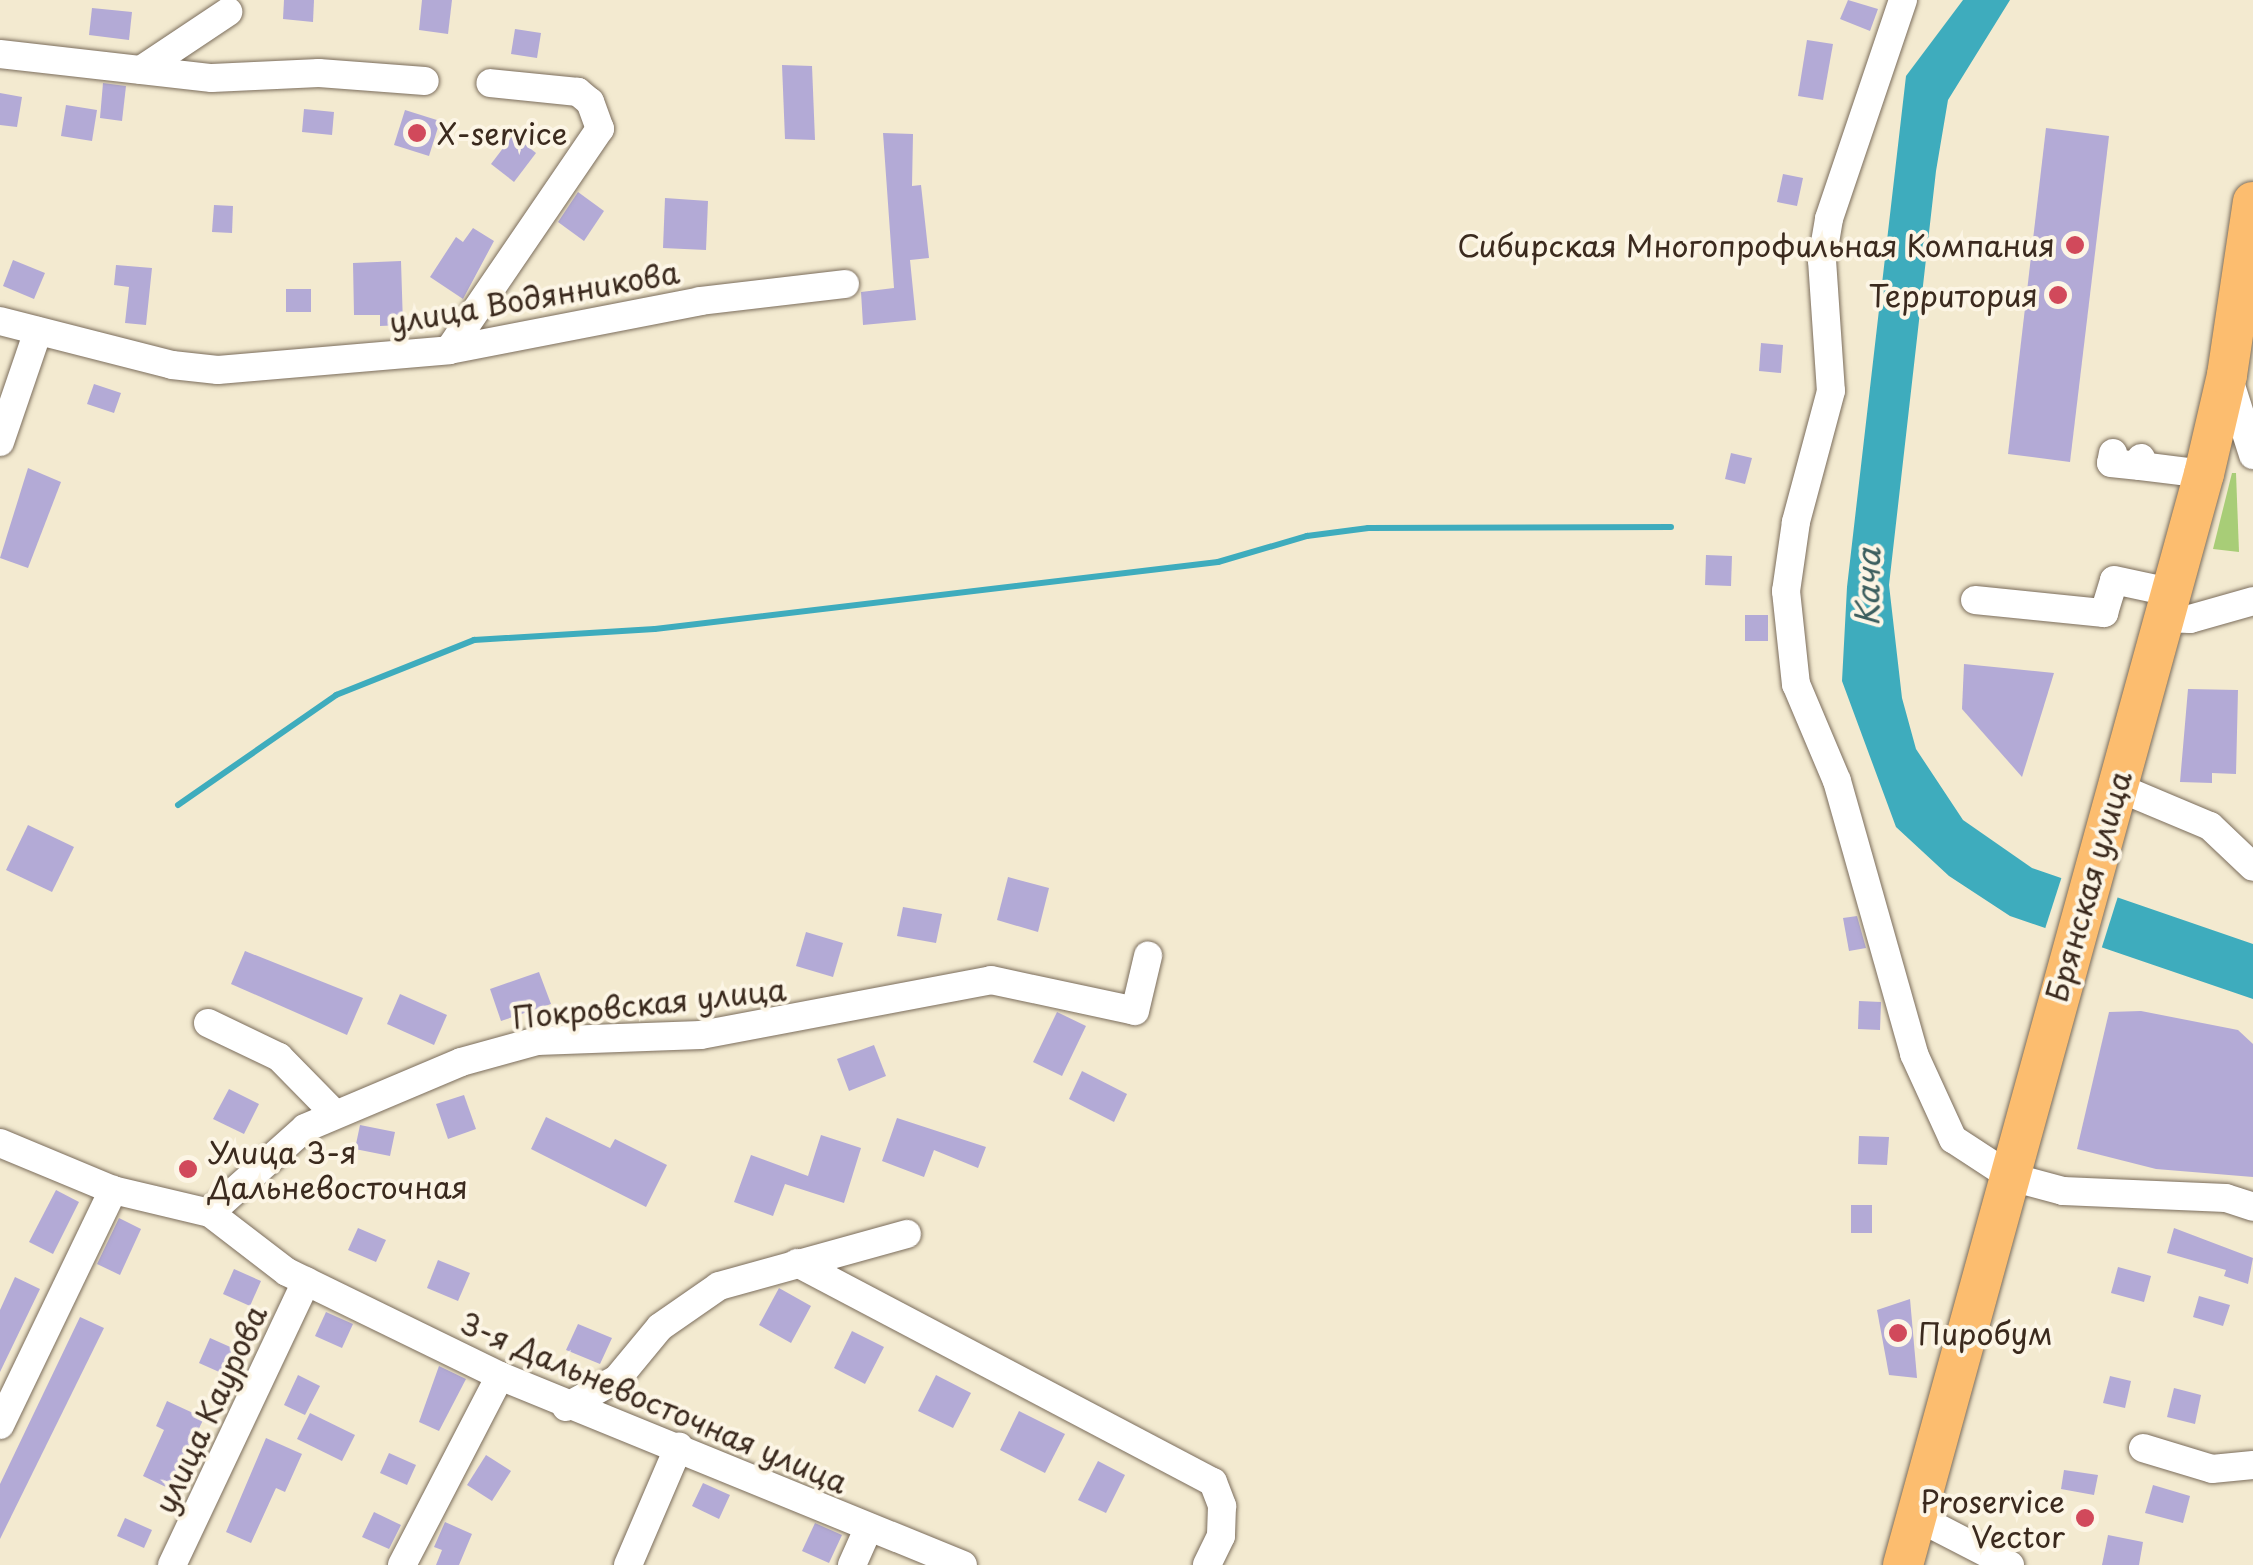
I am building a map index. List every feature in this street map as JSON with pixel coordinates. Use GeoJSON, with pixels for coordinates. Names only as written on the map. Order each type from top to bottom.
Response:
{"type":"FeatureCollection","features":[{"type":"Feature","properties":{"kind":"highway","name":"Брянская улица"},"geometry":{"type":"LineString","coordinates":[[1902,1565],[2012,1177],[2059,982],[2204,474],[2227,375],[2253,202]]}},
{"type":"Feature","properties":{"kind":"street"},"geometry":{"type":"LineString","coordinates":[[1903,0],[1830,219],[1822,260],[1831,391],[1796,522],[1786,591],[1796,684],[1836,781],[1914,1054],[1953,1138],[2012,1177],[2063,1191],[2226,1198],[2253,1207]]}},
{"type":"Feature","properties":{"kind":"street"},"geometry":{"type":"LineString","coordinates":[[141,70],[228,12]]}},
{"type":"Feature","properties":{"kind":"street"},"geometry":{"type":"LineString","coordinates":[[0,54],[141,70],[425,81]]}},
{"type":"Feature","properties":{"kind":"street"},"geometry":{"type":"LineString","coordinates":[[450,350],[600,129],[590,102],[578,92],[490,83]]}},
{"type":"Feature","properties":{"kind":"street","name":"улица Водянникова"},"geometry":{"type":"LineString","coordinates":[[0,321],[156,362],[218,370],[450,350],[700,301],[845,284]]}},
{"type":"Feature","properties":{"kind":"street"},"geometry":{"type":"LineString","coordinates":[[0,442],[38,331]]}},
{"type":"Feature","properties":{"kind":"street"},"geometry":{"type":"LineString","coordinates":[[2227,375],[2253,456]]}},
{"type":"Feature","properties":{"kind":"street"},"geometry":{"type":"LineString","coordinates":[[2113,453],[2112,463],[2140,462],[2204,474]]}},
{"type":"Feature","properties":{"kind":"street"},"geometry":{"type":"LineString","coordinates":[[1975,600],[2104,613],[2114,580],[2190,619],[2253,601]]}},
{"type":"Feature","properties":{"kind":"street"},"geometry":{"type":"LineString","coordinates":[[2117,787],[2210,826],[2253,866]]}},
{"type":"Feature","properties":{"kind":"street","name":"Покровская улица"},"geometry":{"type":"LineString","coordinates":[[210,1213],[304,1128],[332,1111],[461,1062],[537,1042],[701,1035],[992,980],[1136,1011],[1148,956]]}},
{"type":"Feature","properties":{"kind":"street"},"geometry":{"type":"LineString","coordinates":[[208,1023],[279,1056],[332,1111]]}},
{"type":"Feature","properties":{"kind":"street","name":"3-я Дальневосточная улица"},"geometry":{"type":"LineString","coordinates":[[0,1143],[113,1190],[210,1213],[306,1281],[566,1407],[679,1446],[868,1529],[963,1565]]}},
{"type":"Feature","properties":{"kind":"street"},"geometry":{"type":"LineString","coordinates":[[0,1425],[113,1190]]}},
{"type":"Feature","properties":{"kind":"street"},"geometry":{"type":"LineString","coordinates":[[566,1407],[616,1379],[660,1327],[719,1286],[907,1234]]}},
{"type":"Feature","properties":{"kind":"street"},"geometry":{"type":"LineString","coordinates":[[797,1263],[1117,1428],[1213,1482],[1222,1506],[1221,1536],[1208,1565]]}},
{"type":"Feature","properties":{"kind":"street","name":"улица Каурова"},"geometry":{"type":"LineString","coordinates":[[172,1565],[306,1281]]}},
{"type":"Feature","properties":{"kind":"street"},"geometry":{"type":"LineString","coordinates":[[402,1565],[500,1376]]}},
{"type":"Feature","properties":{"kind":"street"},"geometry":{"type":"LineString","coordinates":[[628,1565],[679,1446]]}},
{"type":"Feature","properties":{"kind":"street"},"geometry":{"type":"LineString","coordinates":[[2143,1448],[2212,1469],[2253,1465]]}},
{"type":"Feature","properties":{"kind":"street"},"geometry":{"type":"LineString","coordinates":[[1915,1516],[2010,1565]]}},
{"type":"Feature","properties":{"kind":"street"},"geometry":{"type":"LineString","coordinates":[[852,1565],[868,1529]]}},
{"type":"Feature","properties":{"kind":"green space"},"geometry":{"type":"Polygon","coordinates":[[[2232,473],[2236,473],[2239,552],[2213,549],[2232,473]]]}},
{"type":"Feature","properties":{"kind":"water","name":"Кача"},"geometry":{"type":"Polygon","coordinates":[[[1963,0],[2010,0],[1948,100],[1936,171],[1889,585],[1902,698],[1916,749],[1963,820],[2032,868],[2253,944],[2253,999],[2010,916],[1949,876],[1896,827],[1842,681],[1847,587],[1906,76],[1963,0]]]}},
{"type":"Feature","properties":{"kind":"pier"},"geometry":{"type":"Polygon","coordinates":[[[2063,873],[2119,893],[2101,950],[2044,932],[2063,873]]]}},
{"type":"Feature","properties":{"kind":"building"},"geometry":{"type":"Polygon","coordinates":[[[284,0],[314,0],[313,22],[283,19],[284,0]]]}},
{"type":"Feature","properties":{"kind":"building"},"geometry":{"type":"Polygon","coordinates":[[[422,0],[452,0],[448,34],[419,30],[422,0]]]}},
{"type":"Feature","properties":{"kind":"building"},"geometry":{"type":"Polygon","coordinates":[[[1848,0],[1878,9],[1870,31],[1840,19],[1848,0]]]}},
{"type":"Feature","properties":{"kind":"building"},"geometry":{"type":"Polygon","coordinates":[[[92,8],[132,12],[129,40],[89,35],[92,8]]]}},
{"type":"Feature","properties":{"kind":"building"},"geometry":{"type":"Polygon","coordinates":[[[515,29],[541,33],[537,58],[511,54],[515,29]]]}},
{"type":"Feature","properties":{"kind":"building"},"geometry":{"type":"Polygon","coordinates":[[[1807,40],[1833,44],[1823,100],[1798,96],[1807,40]]]}},
{"type":"Feature","properties":{"kind":"building"},"geometry":{"type":"Polygon","coordinates":[[[782,65],[812,66],[815,140],[785,139],[782,65]]]}},
{"type":"Feature","properties":{"kind":"building"},"geometry":{"type":"Polygon","coordinates":[[[103,83],[126,86],[122,121],[100,118],[103,83]]]}},
{"type":"Feature","properties":{"kind":"building"},"geometry":{"type":"Polygon","coordinates":[[[0,93],[22,97],[17,127],[0,125],[0,93]]]}},
{"type":"Feature","properties":{"kind":"building"},"geometry":{"type":"Polygon","coordinates":[[[66,105],[97,110],[92,141],[61,136],[66,105]]]}},
{"type":"Feature","properties":{"kind":"building"},"geometry":{"type":"Polygon","coordinates":[[[304,109],[334,112],[332,135],[302,132],[304,109]]]}},
{"type":"Feature","properties":{"kind":"building"},"geometry":{"type":"Polygon","coordinates":[[[405,110],[440,121],[429,156],[394,145],[405,110]]]}},
{"type":"Feature","properties":{"kind":"building","name":"Территория"},"geometry":{"type":"Polygon","coordinates":[[[2046,128],[2109,136],[2070,462],[2008,454],[2046,128]]]}},
{"type":"Feature","properties":{"kind":"building"},"geometry":{"type":"Polygon","coordinates":[[[883,133],[913,134],[912,186],[921,185],[929,258],[910,260],[916,320],[863,325],[861,292],[894,288],[883,133]]]}},
{"type":"Feature","properties":{"kind":"building"},"geometry":{"type":"Polygon","coordinates":[[[513,135],[536,153],[514,182],[491,164],[513,135]]]}},
{"type":"Feature","properties":{"kind":"building"},"geometry":{"type":"Polygon","coordinates":[[[1783,174],[1803,178],[1797,206],[1777,202],[1783,174]]]}},
{"type":"Feature","properties":{"kind":"building"},"geometry":{"type":"Polygon","coordinates":[[[578,192],[604,211],[584,241],[558,222],[578,192]]]}},
{"type":"Feature","properties":{"kind":"building"},"geometry":{"type":"Polygon","coordinates":[[[665,198],[708,201],[706,250],[663,248],[665,198]]]}},
{"type":"Feature","properties":{"kind":"building"},"geometry":{"type":"Polygon","coordinates":[[[214,205],[233,206],[232,233],[212,232],[214,205]]]}},
{"type":"Feature","properties":{"kind":"building"},"geometry":{"type":"Polygon","coordinates":[[[473,228],[494,241],[463,299],[430,277],[456,237],[463,242],[473,228]]]}},
{"type":"Feature","properties":{"kind":"building"},"geometry":{"type":"Polygon","coordinates":[[[13,260],[45,273],[34,299],[3,286],[13,260]]]}},
{"type":"Feature","properties":{"kind":"building"},"geometry":{"type":"Polygon","coordinates":[[[401,261],[403,325],[380,326],[380,315],[354,315],[353,263],[401,261]]]}},
{"type":"Feature","properties":{"kind":"building"},"geometry":{"type":"Polygon","coordinates":[[[116,265],[152,268],[146,325],[125,323],[129,287],[114,285],[116,265]]]}},
{"type":"Feature","properties":{"kind":"building"},"geometry":{"type":"Polygon","coordinates":[[[286,289],[311,289],[311,312],[286,312],[286,289]]]}},
{"type":"Feature","properties":{"kind":"building"},"geometry":{"type":"Polygon","coordinates":[[[1761,343],[1783,345],[1781,373],[1759,371],[1761,343]]]}},
{"type":"Feature","properties":{"kind":"building"},"geometry":{"type":"Polygon","coordinates":[[[94,384],[121,393],[114,413],[87,404],[94,384]]]}},
{"type":"Feature","properties":{"kind":"building"},"geometry":{"type":"Polygon","coordinates":[[[1731,453],[1752,458],[1745,484],[1725,479],[1731,453]]]}},
{"type":"Feature","properties":{"kind":"building"},"geometry":{"type":"Polygon","coordinates":[[[28,468],[61,482],[28,568],[0,558],[28,468]]]}},
{"type":"Feature","properties":{"kind":"building"},"geometry":{"type":"Polygon","coordinates":[[[1706,555],[1732,556],[1731,586],[1705,585],[1706,555]]]}},
{"type":"Feature","properties":{"kind":"building"},"geometry":{"type":"Polygon","coordinates":[[[1745,615],[1768,615],[1768,641],[1745,641],[1745,615]]]}},
{"type":"Feature","properties":{"kind":"building"},"geometry":{"type":"Polygon","coordinates":[[[1964,664],[2054,673],[2022,777],[1962,709],[1964,664]]]}},
{"type":"Feature","properties":{"kind":"building"},"geometry":{"type":"Polygon","coordinates":[[[2188,689],[2238,690],[2236,774],[2212,773],[2212,783],[2180,782],[2188,689]]]}},
{"type":"Feature","properties":{"kind":"building"},"geometry":{"type":"Polygon","coordinates":[[[28,825],[74,847],[52,892],[6,870],[28,825]]]}},
{"type":"Feature","properties":{"kind":"building"},"geometry":{"type":"Polygon","coordinates":[[[1008,877],[1049,888],[1038,932],[997,920],[1008,877]]]}},
{"type":"Feature","properties":{"kind":"building"},"geometry":{"type":"Polygon","coordinates":[[[903,907],[942,914],[936,943],[897,936],[903,907]]]}},
{"type":"Feature","properties":{"kind":"building"},"geometry":{"type":"Polygon","coordinates":[[[1857,916],[1866,948],[1849,951],[1843,918],[1857,916]]]}},
{"type":"Feature","properties":{"kind":"building"},"geometry":{"type":"Polygon","coordinates":[[[806,932],[843,943],[833,977],[796,966],[806,932]]]}},
{"type":"Feature","properties":{"kind":"building"},"geometry":{"type":"Polygon","coordinates":[[[245,951],[363,998],[347,1035],[231,984],[245,951]]]}},
{"type":"Feature","properties":{"kind":"building"},"geometry":{"type":"Polygon","coordinates":[[[539,972],[551,1004],[501,1021],[490,989],[539,972]]]}},
{"type":"Feature","properties":{"kind":"building"},"geometry":{"type":"Polygon","coordinates":[[[400,994],[447,1015],[434,1045],[387,1024],[400,994]]]}},
{"type":"Feature","properties":{"kind":"building"},"geometry":{"type":"Polygon","coordinates":[[[1859,1001],[1881,1002],[1880,1030],[1858,1029],[1859,1001]]]}},
{"type":"Feature","properties":{"kind":"building"},"geometry":{"type":"Polygon","coordinates":[[[2141,1011],[2238,1030],[2253,1044],[2253,1177],[2156,1169],[2077,1149],[2109,1012],[2141,1011]]]}},
{"type":"Feature","properties":{"kind":"building"},"geometry":{"type":"Polygon","coordinates":[[[1057,1012],[1086,1026],[1062,1076],[1033,1062],[1057,1012]]]}},
{"type":"Feature","properties":{"kind":"building"},"geometry":{"type":"Polygon","coordinates":[[[874,1045],[886,1076],[849,1091],[837,1059],[874,1045]]]}},
{"type":"Feature","properties":{"kind":"building"},"geometry":{"type":"Polygon","coordinates":[[[1082,1071],[1127,1094],[1114,1122],[1069,1099],[1082,1071]]]}},
{"type":"Feature","properties":{"kind":"building"},"geometry":{"type":"Polygon","coordinates":[[[229,1089],[259,1104],[244,1134],[213,1119],[229,1089]]]}},
{"type":"Feature","properties":{"kind":"building"},"geometry":{"type":"Polygon","coordinates":[[[464,1095],[476,1129],[448,1139],[436,1104],[464,1095]]]}},
{"type":"Feature","properties":{"kind":"building"},"geometry":{"type":"Polygon","coordinates":[[[546,1117],[610,1148],[615,1139],[667,1165],[646,1207],[531,1149],[546,1117]]]}},
{"type":"Feature","properties":{"kind":"building"},"geometry":{"type":"Polygon","coordinates":[[[897,1118],[986,1147],[978,1168],[934,1150],[924,1177],[882,1161],[897,1118]]]}},
{"type":"Feature","properties":{"kind":"building"},"geometry":{"type":"Polygon","coordinates":[[[360,1125],[395,1132],[390,1156],[355,1149],[360,1125]]]}},
{"type":"Feature","properties":{"kind":"building"},"geometry":{"type":"Polygon","coordinates":[[[821,1135],[861,1148],[844,1203],[785,1184],[773,1216],[734,1202],[751,1155],[808,1176],[821,1135]]]}},
{"type":"Feature","properties":{"kind":"building"},"geometry":{"type":"Polygon","coordinates":[[[1859,1136],[1889,1137],[1887,1165],[1858,1164],[1859,1136]]]}},
{"type":"Feature","properties":{"kind":"building"},"geometry":{"type":"Polygon","coordinates":[[[56,1190],[79,1202],[53,1254],[29,1242],[56,1190]]]}},
{"type":"Feature","properties":{"kind":"building"},"geometry":{"type":"Polygon","coordinates":[[[1851,1205],[1872,1205],[1872,1233],[1851,1233],[1851,1205]]]}},
{"type":"Feature","properties":{"kind":"building"},"geometry":{"type":"Polygon","coordinates":[[[119,1218],[141,1229],[120,1275],[97,1264],[119,1218]]]}},
{"type":"Feature","properties":{"kind":"building"},"geometry":{"type":"Polygon","coordinates":[[[358,1228],[386,1240],[376,1262],[348,1250],[358,1228]]]}},
{"type":"Feature","properties":{"kind":"building"},"geometry":{"type":"Polygon","coordinates":[[[2174,1228],[2253,1258],[2248,1284],[2224,1276],[2226,1270],[2167,1253],[2174,1228]]]}},
{"type":"Feature","properties":{"kind":"building"},"geometry":{"type":"Polygon","coordinates":[[[438,1260],[470,1273],[458,1301],[427,1288],[438,1260]]]}},
{"type":"Feature","properties":{"kind":"building"},"geometry":{"type":"Polygon","coordinates":[[[2118,1267],[2151,1276],[2144,1302],[2111,1293],[2118,1267]]]}},
{"type":"Feature","properties":{"kind":"building"},"geometry":{"type":"Polygon","coordinates":[[[234,1269],[261,1281],[250,1306],[223,1294],[234,1269]]]}},
{"type":"Feature","properties":{"kind":"building"},"geometry":{"type":"Polygon","coordinates":[[[15,1277],[40,1289],[0,1372],[0,1310],[15,1277]]]}},
{"type":"Feature","properties":{"kind":"building"},"geometry":{"type":"Polygon","coordinates":[[[779,1288],[811,1306],[791,1343],[759,1325],[779,1288]]]}},
{"type":"Feature","properties":{"kind":"building"},"geometry":{"type":"Polygon","coordinates":[[[2199,1296],[2230,1305],[2223,1326],[2193,1317],[2199,1296]]]}},
{"type":"Feature","properties":{"kind":"building","name":"Пиробум"},"geometry":{"type":"Polygon","coordinates":[[[1910,1299],[1917,1378],[1889,1375],[1877,1310],[1910,1299]]]}},
{"type":"Feature","properties":{"kind":"building"},"geometry":{"type":"Polygon","coordinates":[[[326,1312],[353,1324],[342,1348],[315,1336],[326,1312]]]}},
{"type":"Feature","properties":{"kind":"building"},"geometry":{"type":"Polygon","coordinates":[[[80,1317],[104,1328],[0,1539],[0,1484],[80,1317]]]}},
{"type":"Feature","properties":{"kind":"building"},"geometry":{"type":"Polygon","coordinates":[[[578,1324],[612,1338],[600,1364],[566,1350],[578,1324]]]}},
{"type":"Feature","properties":{"kind":"building"},"geometry":{"type":"Polygon","coordinates":[[[852,1331],[884,1347],[865,1384],[834,1368],[852,1331]]]}},
{"type":"Feature","properties":{"kind":"building"},"geometry":{"type":"Polygon","coordinates":[[[210,1338],[237,1350],[226,1375],[199,1363],[210,1338]]]}},
{"type":"Feature","properties":{"kind":"building"},"geometry":{"type":"Polygon","coordinates":[[[439,1366],[466,1379],[439,1431],[419,1422],[439,1366]]]}},
{"type":"Feature","properties":{"kind":"building"},"geometry":{"type":"Polygon","coordinates":[[[298,1375],[320,1386],[305,1415],[284,1405],[298,1375]]]}},
{"type":"Feature","properties":{"kind":"building"},"geometry":{"type":"Polygon","coordinates":[[[936,1375],[971,1393],[953,1428],[918,1411],[936,1375]]]}},
{"type":"Feature","properties":{"kind":"building"},"geometry":{"type":"Polygon","coordinates":[[[2110,1376],[2131,1381],[2125,1408],[2103,1403],[2110,1376]]]}},
{"type":"Feature","properties":{"kind":"building"},"geometry":{"type":"Polygon","coordinates":[[[2174,1388],[2201,1395],[2195,1424],[2167,1417],[2174,1388]]]}},
{"type":"Feature","properties":{"kind":"building"},"geometry":{"type":"Polygon","coordinates":[[[167,1401],[204,1418],[170,1489],[143,1476],[164,1430],[156,1426],[167,1401]]]}},
{"type":"Feature","properties":{"kind":"building"},"geometry":{"type":"Polygon","coordinates":[[[1019,1411],[1065,1434],[1045,1473],[1000,1450],[1019,1411]]]}},
{"type":"Feature","properties":{"kind":"building"},"geometry":{"type":"Polygon","coordinates":[[[310,1413],[355,1435],[342,1461],[297,1439],[310,1413]]]}},
{"type":"Feature","properties":{"kind":"building"},"geometry":{"type":"Polygon","coordinates":[[[266,1438],[302,1454],[285,1492],[276,1488],[251,1543],[226,1532],[266,1438]]]}},
{"type":"Feature","properties":{"kind":"building"},"geometry":{"type":"Polygon","coordinates":[[[389,1453],[416,1465],[407,1485],[380,1473],[389,1453]]]}},
{"type":"Feature","properties":{"kind":"building"},"geometry":{"type":"Polygon","coordinates":[[[486,1455],[511,1471],[492,1501],[467,1485],[486,1455]]]}},
{"type":"Feature","properties":{"kind":"building"},"geometry":{"type":"Polygon","coordinates":[[[1098,1461],[1125,1475],[1106,1513],[1078,1500],[1098,1461]]]}},
{"type":"Feature","properties":{"kind":"building"},"geometry":{"type":"Polygon","coordinates":[[[2064,1470],[2098,1475],[2094,1495],[2061,1489],[2064,1470]]]}},
{"type":"Feature","properties":{"kind":"building"},"geometry":{"type":"Polygon","coordinates":[[[703,1483],[730,1495],[719,1519],[692,1506],[703,1483]]]}},
{"type":"Feature","properties":{"kind":"building"},"geometry":{"type":"Polygon","coordinates":[[[2153,1485],[2190,1496],[2183,1523],[2145,1513],[2153,1485]]]}},
{"type":"Feature","properties":{"kind":"building"},"geometry":{"type":"Polygon","coordinates":[[[374,1512],[401,1525],[389,1549],[362,1537],[374,1512]]]}},
{"type":"Feature","properties":{"kind":"building"},"geometry":{"type":"Polygon","coordinates":[[[125,1518],[152,1530],[144,1548],[117,1536],[125,1518]]]}},
{"type":"Feature","properties":{"kind":"building"},"geometry":{"type":"Polygon","coordinates":[[[445,1522],[472,1534],[459,1565],[436,1565],[442,1550],[434,1547],[445,1522]]]}},
{"type":"Feature","properties":{"kind":"building"},"geometry":{"type":"Polygon","coordinates":[[[815,1523],[842,1535],[829,1563],[802,1551],[815,1523]]]}},
{"type":"Feature","properties":{"kind":"building"},"geometry":{"type":"Polygon","coordinates":[[[2108,1535],[2143,1542],[2139,1565],[2102,1565],[2108,1535]]]}},
{"type":"Feature","properties":{"kind":"waterway"},"geometry":{"type":"LineString","coordinates":[[178,805],[336,695],[474,640],[655,629],[1218,562],[1307,536],[1368,528],[1671,527]]}},
{"type":"Feature","properties":{"kind":"place","name":"X-service"},"geometry":{"type":"Point","coordinates":[417,133]}},
{"type":"Feature","properties":{"kind":"place","name":"Сибирская Многопрофильная Компания"},"geometry":{"type":"Point","coordinates":[2075,245]}},
{"type":"Feature","properties":{"kind":"place","name":"Территория"},"geometry":{"type":"Point","coordinates":[2058,295]}},
{"type":"Feature","properties":{"kind":"place","name":"Улица 3-я Дальневосточная"},"geometry":{"type":"Point","coordinates":[188,1169]}},
{"type":"Feature","properties":{"kind":"place","name":"Пиробум"},"geometry":{"type":"Point","coordinates":[1898,1333]}},
{"type":"Feature","properties":{"kind":"place","name":"Proservice Vector"},"geometry":{"type":"Point","coordinates":[2085,1518]}}]}
